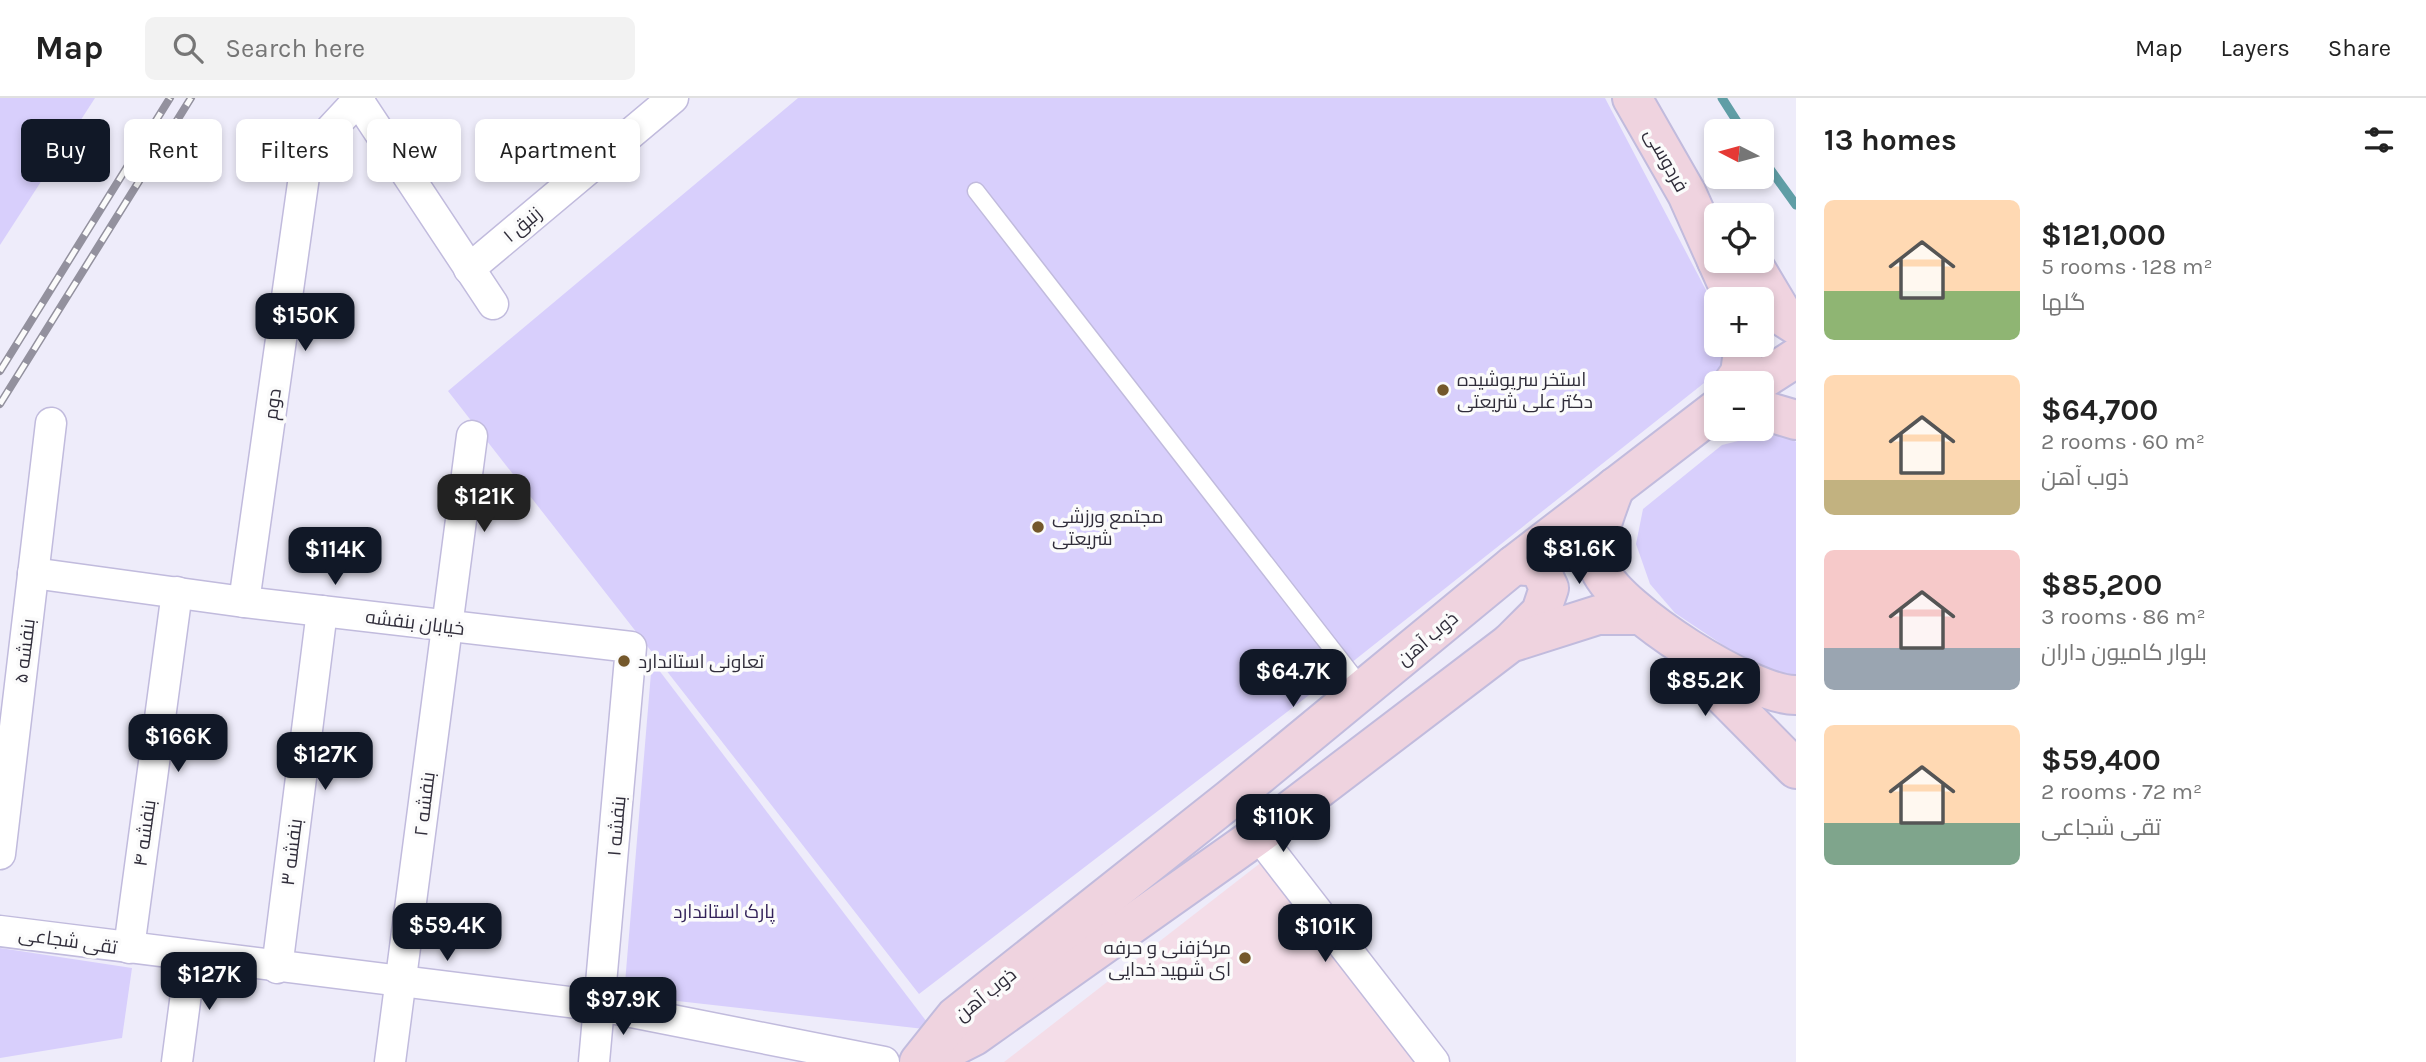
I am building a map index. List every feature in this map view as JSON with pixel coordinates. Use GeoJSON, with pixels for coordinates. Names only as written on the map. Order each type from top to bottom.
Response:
{"type":"FeatureCollection","features":[{"type":"Feature","properties":{"kind":"main road","name":"فردوسی"},"geometry":{"type":"LineString","coordinates":[[1632,98],[1687,194],[1704,232]]}},
{"type":"Feature","properties":{"kind":"main road","name":"فردوسی"},"geometry":{"type":"LineString","coordinates":[[1663,98],[1719,203]]}},
{"type":"Feature","properties":{"kind":"main road"},"geometry":{"type":"LineString","coordinates":[[1758,273],[1785,318],[1796,325]]}},
{"type":"Feature","properties":{"kind":"main road"},"geometry":{"type":"LineString","coordinates":[[1774,372],[1796,358]]}},
{"type":"Feature","properties":{"kind":"main road"},"geometry":{"type":"LineString","coordinates":[[1774,414],[1796,420]]}},
{"type":"Feature","properties":{"kind":"main road","name":"ذوب آهن"},"geometry":{"type":"LineString","coordinates":[[920,1062],[955,1017],[1364,690],[1514,565],[1704,416]]}},
{"type":"Feature","properties":{"kind":"main road"},"geometry":{"type":"LineString","coordinates":[[1615,487],[1599,531],[1599,569],[1617,595],[1796,769]]}},
{"type":"Feature","properties":{"kind":"main road"},"geometry":{"type":"LineString","coordinates":[[1510,643],[1541,612],[1549,588],[1539,567],[1514,565]]}},
{"type":"Feature","properties":{"kind":"main road","name":"ذوب آهن"},"geometry":{"type":"LineString","coordinates":[[920,1062],[974,1036],[1258,835],[1510,643],[1598,615],[1646,621]]}},
{"type":"Feature","properties":{"kind":"main road"},"geometry":{"type":"LineString","coordinates":[[1646,621],[1749,683],[1784,695],[1796,695]]}},
{"type":"Feature","properties":{"kind":"street","name":"زنبق ۱"},"geometry":{"type":"LineString","coordinates":[[469,269],[673,98]]}},
{"type":"Feature","properties":{"kind":"street"},"geometry":{"type":"LineString","coordinates":[[359,99],[494,304]]}},
{"type":"Feature","properties":{"kind":"street","name":"دوم"},"geometry":{"type":"LineString","coordinates":[[244,601],[307,155],[359,99]]}},
{"type":"Feature","properties":{"kind":"street","name":"بنفشه ۵"},"geometry":{"type":"LineString","coordinates":[[0,854],[51,423]]}},
{"type":"Feature","properties":{"kind":"street","name":"بنفشه ۲"},"geometry":{"type":"LineString","coordinates":[[390,1062],[472,436]]}},
{"type":"Feature","properties":{"kind":"street","name":"خیابان بنفشه"},"geometry":{"type":"LineString","coordinates":[[33,573],[322,611],[631,647]]}},
{"type":"Feature","properties":{"kind":"street","name":"بنفشه ۴"},"geometry":{"type":"LineString","coordinates":[[129,948],[177,592]]}},
{"type":"Feature","properties":{"kind":"street","name":"بنفشه ۳"},"geometry":{"type":"LineString","coordinates":[[277,968],[322,611]]}},
{"type":"Feature","properties":{"kind":"street","name":"بنفشه ۱"},"geometry":{"type":"LineString","coordinates":[[594,1062],[631,647]]}},
{"type":"Feature","properties":{"kind":"street"},"geometry":{"type":"LineString","coordinates":[[1258,835],[1434,1062]]}},
{"type":"Feature","properties":{"kind":"street","name":"تقی شجاعی"},"geometry":{"type":"LineString","coordinates":[[0,931],[402,984],[601,1006],[884,1062]]}},
{"type":"Feature","properties":{"kind":"street"},"geometry":{"type":"LineString","coordinates":[[177,1062],[191,956]]}},
{"type":"Feature","properties":{"kind":"lane"},"geometry":{"type":"LineString","coordinates":[[976,191],[1364,690]]}},
{"type":"Feature","properties":{"kind":"shaded area","name":"مرکزفنی و حرفه ای شهید خدایی"},"geometry":{"type":"Polygon","coordinates":[[[1272,854],[1433,1062],[1004,1062],[1272,854]]]}},
{"type":"Feature","properties":{"kind":"green space"},"geometry":{"type":"Polygon","coordinates":[[[0,98],[95,98],[81,119],[21,119],[21,182],[41,182],[0,245],[0,98]]]}},
{"type":"Feature","properties":{"kind":"green space","name":"مجتمع ورزشی شریعتی"},"geometry":{"type":"Polygon","coordinates":[[[798,98],[1605,98],[1704,287],[1704,357],[1724,357],[1723,368],[1719,371],[1704,371],[1704,383],[1351,663],[919,994],[448,391],[798,98]]]}},
{"type":"Feature","properties":{"kind":"green space"},"geometry":{"type":"Polygon","coordinates":[[[1774,435],[1789,436],[1796,442],[1796,687],[1787,688],[1675,613],[1650,584],[1636,544],[1643,509],[1722,445],[1738,441],[1774,441],[1774,435]]]}},
{"type":"Feature","properties":{"kind":"green space","name":"پارک استاندارد"},"geometry":{"type":"Polygon","coordinates":[[[652,661],[933,1030],[624,995],[652,661]]]}},
{"type":"Feature","properties":{"kind":"green space"},"geometry":{"type":"Polygon","coordinates":[[[0,948],[132,968],[122,1038],[0,1058],[0,948]]]}},
{"type":"Feature","properties":{"kind":"waterway"},"geometry":{"type":"LineString","coordinates":[[1722,98],[1735,119]]}},
{"type":"Feature","properties":{"kind":"waterway"},"geometry":{"type":"LineString","coordinates":[[1774,175],[1796,205]]}},
{"type":"Feature","properties":{"kind":"railway"},"geometry":{"type":"LineString","coordinates":[[0,371],[170,98]]}},
{"type":"Feature","properties":{"kind":"railway"},"geometry":{"type":"LineString","coordinates":[[0,404],[191,98]]}},
{"type":"Feature","properties":{"kind":"place","name":"استخر سرپوشیده دکتر علی شریعتی"},"geometry":{"type":"Point","coordinates":[1443,390]}},
{"type":"Feature","properties":{"kind":"place","name":"مجتمع ورزشی شریعتی"},"geometry":{"type":"Point","coordinates":[1038,527]}},
{"type":"Feature","properties":{"kind":"place","name":"تعاونی استاندارد"},"geometry":{"type":"Point","coordinates":[624,661]}},
{"type":"Feature","properties":{"kind":"place","name":"مرکزفنی و حرفه ای شهید خدایی"},"geometry":{"type":"Point","coordinates":[1245,958]}}]}
